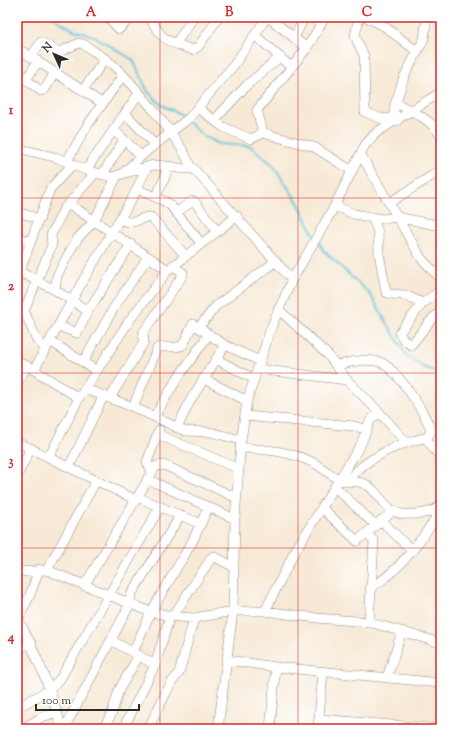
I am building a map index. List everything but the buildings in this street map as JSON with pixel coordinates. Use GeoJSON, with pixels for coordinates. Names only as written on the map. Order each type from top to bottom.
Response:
{"type":"FeatureCollection","features":[{"type":"Feature","properties":{"kind":"street"},"geometry":{"type":"LineString","coordinates":[[108,17],[119,29],[132,17]]}},
{"type":"Feature","properties":{"kind":"street"},"geometry":{"type":"LineString","coordinates":[[149,17],[161,37],[193,50],[198,47],[219,17]]}},
{"type":"Feature","properties":{"kind":"street"},"geometry":{"type":"LineString","coordinates":[[176,43],[194,17]]}},
{"type":"Feature","properties":{"kind":"street"},"geometry":{"type":"LineString","coordinates":[[55,290],[57,276],[70,251],[78,238],[94,222],[120,175],[186,120],[198,108],[256,36],[268,17],[307,48]]}},
{"type":"Feature","properties":{"kind":"street"},"geometry":{"type":"LineString","coordinates":[[294,38],[301,24],[300,17]]}},
{"type":"Feature","properties":{"kind":"street"},"geometry":{"type":"LineString","coordinates":[[263,134],[257,110],[307,48],[325,17]]}},
{"type":"Feature","properties":{"kind":"street"},"geometry":{"type":"LineString","coordinates":[[359,17],[355,36],[364,56],[365,112],[382,119],[396,119]]}},
{"type":"Feature","properties":{"kind":"street"},"geometry":{"type":"LineString","coordinates":[[366,17],[384,26],[418,51]]}},
{"type":"Feature","properties":{"kind":"street"},"geometry":{"type":"LineString","coordinates":[[396,119],[394,112],[396,103],[403,81],[426,33],[427,17]]}},
{"type":"Feature","properties":{"kind":"street"},"geometry":{"type":"LineString","coordinates":[[256,36],[291,67]]}},
{"type":"Feature","properties":{"kind":"street"},"geometry":{"type":"LineString","coordinates":[[26,80],[41,42],[59,52],[79,43],[83,44],[105,59],[123,75],[139,93],[170,133],[189,161],[190,168]]}},
{"type":"Feature","properties":{"kind":"street"},"geometry":{"type":"LineString","coordinates":[[17,48],[102,103]]}},
{"type":"Feature","properties":{"kind":"street"},"geometry":{"type":"LineString","coordinates":[[216,121],[219,115],[247,85],[280,57]]}},
{"type":"Feature","properties":{"kind":"street"},"geometry":{"type":"LineString","coordinates":[[82,90],[105,59]]}},
{"type":"Feature","properties":{"kind":"street"},"geometry":{"type":"LineString","coordinates":[[17,73],[43,91],[55,72]]}},
{"type":"Feature","properties":{"kind":"street"},"geometry":{"type":"LineString","coordinates":[[88,311],[38,281],[18,276],[50,189],[70,163],[82,134],[102,103],[123,75]]}},
{"type":"Feature","properties":{"kind":"street"},"geometry":{"type":"LineString","coordinates":[[218,729],[233,611],[235,519],[241,444],[247,401],[278,309],[292,280],[335,206],[365,145],[374,135],[396,119],[441,92]]}},
{"type":"Feature","properties":{"kind":"street"},"geometry":{"type":"LineString","coordinates":[[86,170],[139,93]]}},
{"type":"Feature","properties":{"kind":"street"},"geometry":{"type":"LineString","coordinates":[[396,103],[430,122],[437,129],[441,137]]}},
{"type":"Feature","properties":{"kind":"street"},"geometry":{"type":"LineString","coordinates":[[198,108],[224,127],[251,139],[263,134],[314,147],[352,171]]}},
{"type":"Feature","properties":{"kind":"street"},"geometry":{"type":"LineString","coordinates":[[125,114],[155,145]]}},
{"type":"Feature","properties":{"kind":"street"},"geometry":{"type":"LineString","coordinates":[[114,130],[141,156]]}},
{"type":"Feature","properties":{"kind":"street"},"geometry":{"type":"LineString","coordinates":[[97,371],[83,362],[37,340],[24,311],[52,245],[51,235],[64,209],[99,174],[124,140]]}},
{"type":"Feature","properties":{"kind":"street"},"geometry":{"type":"LineString","coordinates":[[17,148],[70,163],[99,174],[120,175],[147,167],[167,166],[183,169],[190,168],[198,172],[292,280]]}},
{"type":"Feature","properties":{"kind":"street"},"geometry":{"type":"LineString","coordinates":[[360,155],[421,258],[441,279]]}},
{"type":"Feature","properties":{"kind":"street"},"geometry":{"type":"LineString","coordinates":[[156,198],[165,177],[167,166]]}},
{"type":"Feature","properties":{"kind":"street"},"geometry":{"type":"LineString","coordinates":[[17,384],[48,345],[120,220],[147,167]]}},
{"type":"Feature","properties":{"kind":"street"},"geometry":{"type":"LineString","coordinates":[[389,203],[441,170]]}},
{"type":"Feature","properties":{"kind":"street"},"geometry":{"type":"LineString","coordinates":[[137,189],[164,201],[176,212],[201,243]]}},
{"type":"Feature","properties":{"kind":"street"},"geometry":{"type":"LineString","coordinates":[[176,212],[192,201],[217,231]]}},
{"type":"Feature","properties":{"kind":"street"},"geometry":{"type":"LineString","coordinates":[[69,204],[148,257],[183,273],[183,276],[143,332],[144,342],[107,397],[69,467]]}},
{"type":"Feature","properties":{"kind":"street"},"geometry":{"type":"LineString","coordinates":[[335,206],[354,214],[382,219],[397,217],[440,224]]}},
{"type":"Feature","properties":{"kind":"street"},"geometry":{"type":"LineString","coordinates":[[17,212],[40,219]]}},
{"type":"Feature","properties":{"kind":"street"},"geometry":{"type":"LineString","coordinates":[[49,457],[79,398],[129,321],[170,267],[237,216]]}},
{"type":"Feature","properties":{"kind":"street"},"geometry":{"type":"LineString","coordinates":[[120,220],[134,223],[151,217],[185,255]]}},
{"type":"Feature","properties":{"kind":"street"},"geometry":{"type":"LineString","coordinates":[[372,217],[378,232],[379,253],[386,292],[390,294],[404,295],[423,303]]}},
{"type":"Feature","properties":{"kind":"street"},"geometry":{"type":"LineString","coordinates":[[17,237],[31,242]]}},
{"type":"Feature","properties":{"kind":"street"},"geometry":{"type":"LineString","coordinates":[[58,326],[76,334],[88,311],[130,244]]}},
{"type":"Feature","properties":{"kind":"street"},"geometry":{"type":"LineString","coordinates":[[83,362],[115,306],[148,257]]}},
{"type":"Feature","properties":{"kind":"street"},"geometry":{"type":"LineString","coordinates":[[199,327],[216,306],[276,261]]}},
{"type":"Feature","properties":{"kind":"street"},"geometry":{"type":"LineString","coordinates":[[441,290],[423,303],[399,331],[402,338],[409,345],[411,345],[432,319],[441,312]]}},
{"type":"Feature","properties":{"kind":"street"},"geometry":{"type":"LineString","coordinates":[[278,309],[337,365],[346,380],[379,412],[406,442]]}},
{"type":"Feature","properties":{"kind":"street"},"geometry":{"type":"LineString","coordinates":[[133,407],[157,349],[162,346],[180,347],[183,345],[192,325],[195,324],[225,345],[259,365],[346,380]]}},
{"type":"Feature","properties":{"kind":"street"},"geometry":{"type":"LineString","coordinates":[[149,476],[147,462],[158,434],[159,420],[177,379],[210,334]]}},
{"type":"Feature","properties":{"kind":"street"},"geometry":{"type":"LineString","coordinates":[[177,428],[225,345]]}},
{"type":"Feature","properties":{"kind":"street"},"geometry":{"type":"LineString","coordinates":[[216,359],[254,380]]}},
{"type":"Feature","properties":{"kind":"street"},"geometry":{"type":"LineString","coordinates":[[337,365],[360,360],[383,364],[403,384],[422,411],[431,430],[427,440]]}},
{"type":"Feature","properties":{"kind":"street"},"geometry":{"type":"LineString","coordinates":[[17,361],[79,398]]}},
{"type":"Feature","properties":{"kind":"street"},"geometry":{"type":"LineString","coordinates":[[204,379],[247,401]]}},
{"type":"Feature","properties":{"kind":"street"},"geometry":{"type":"LineString","coordinates":[[85,389],[133,407],[177,428],[191,432],[210,432],[241,444],[286,453],[310,461],[327,470],[378,523],[412,551]]}},
{"type":"Feature","properties":{"kind":"street"},"geometry":{"type":"LineString","coordinates":[[265,611],[295,551],[322,508],[341,483],[361,444],[365,429],[374,416],[379,412]]}},
{"type":"Feature","properties":{"kind":"street"},"geometry":{"type":"LineString","coordinates":[[245,416],[354,426],[365,429]]}},
{"type":"Feature","properties":{"kind":"street"},"geometry":{"type":"LineString","coordinates":[[158,434],[239,469]]}},
{"type":"Feature","properties":{"kind":"street"},"geometry":{"type":"LineString","coordinates":[[341,483],[360,467],[406,442],[423,438],[427,440],[441,458]]}},
{"type":"Feature","properties":{"kind":"street"},"geometry":{"type":"LineString","coordinates":[[17,442],[96,481],[201,524]]}},
{"type":"Feature","properties":{"kind":"street"},"geometry":{"type":"LineString","coordinates":[[17,476],[21,458],[31,448]]}},
{"type":"Feature","properties":{"kind":"street"},"geometry":{"type":"LineString","coordinates":[[84,586],[156,466],[164,465],[237,498]]}},
{"type":"Feature","properties":{"kind":"street"},"geometry":{"type":"LineString","coordinates":[[149,476],[208,508],[235,519]]}},
{"type":"Feature","properties":{"kind":"street"},"geometry":{"type":"LineString","coordinates":[[63,729],[50,689],[32,644],[18,618],[43,569],[96,481]]}},
{"type":"Feature","properties":{"kind":"street"},"geometry":{"type":"LineString","coordinates":[[341,483],[368,485],[393,511],[402,514],[434,511],[440,508]]}},
{"type":"Feature","properties":{"kind":"street"},"geometry":{"type":"LineString","coordinates":[[17,708],[50,689],[66,671],[160,507]]}},
{"type":"Feature","properties":{"kind":"street"},"geometry":{"type":"LineString","coordinates":[[103,729],[112,713],[119,690],[136,653],[151,612],[179,565],[208,508]]}},
{"type":"Feature","properties":{"kind":"street"},"geometry":{"type":"LineString","coordinates":[[322,508],[356,540],[359,541],[393,511]]}},
{"type":"Feature","properties":{"kind":"street"},"geometry":{"type":"LineString","coordinates":[[370,588],[382,580],[412,551],[440,508]]}},
{"type":"Feature","properties":{"kind":"street"},"geometry":{"type":"LineString","coordinates":[[63,729],[130,604],[132,595],[180,516]]}},
{"type":"Feature","properties":{"kind":"street"},"geometry":{"type":"LineString","coordinates":[[367,534],[374,541],[369,622]]}},
{"type":"Feature","properties":{"kind":"street"},"geometry":{"type":"LineString","coordinates":[[123,729],[155,665],[171,616],[212,557],[214,556],[234,567]]}},
{"type":"Feature","properties":{"kind":"street"},"geometry":{"type":"LineString","coordinates":[[17,572],[43,569],[151,612],[171,616],[194,618],[233,611],[265,611],[316,618],[369,622],[441,643]]}},
{"type":"Feature","properties":{"kind":"street"},"geometry":{"type":"LineString","coordinates":[[148,729],[171,683],[179,673],[194,618]]}},
{"type":"Feature","properties":{"kind":"street"},"geometry":{"type":"LineString","coordinates":[[387,678],[402,631]]}},
{"type":"Feature","properties":{"kind":"street"},"geometry":{"type":"LineString","coordinates":[[111,640],[155,665]]}},
{"type":"Feature","properties":{"kind":"street"},"geometry":{"type":"LineString","coordinates":[[17,658],[18,647],[32,644]]}},
{"type":"Feature","properties":{"kind":"street"},"geometry":{"type":"LineString","coordinates":[[227,660],[276,667],[441,683]]}},
{"type":"Feature","properties":{"kind":"street"},"geometry":{"type":"LineString","coordinates":[[270,729],[276,667]]}},
{"type":"Feature","properties":{"kind":"street"},"geometry":{"type":"LineString","coordinates":[[318,729],[323,672]]}},
{"type":"Feature","properties":{"kind":"street"},"geometry":{"type":"LineString","coordinates":[[22,729],[42,717],[57,712]]}},
{"type":"Feature","properties":{"kind":"street"},"geometry":{"type":"LineString","coordinates":[[319,719],[410,728],[441,729]]}},
{"type":"Feature","properties":{"kind":"waterway"},"geometry":{"type":"LineString","coordinates":[[52,17],[74,30],[94,36],[133,60],[148,92],[162,105],[178,113],[184,118]]}},
{"type":"Feature","properties":{"kind":"waterway"},"geometry":{"type":"LineString","coordinates":[[189,123],[202,135],[219,144],[250,146],[273,165],[299,204],[314,235]]}},
{"type":"Feature","properties":{"kind":"waterway"},"geometry":{"type":"LineString","coordinates":[[318,240],[324,251],[370,294],[406,355],[423,367],[441,373]]}}]}
